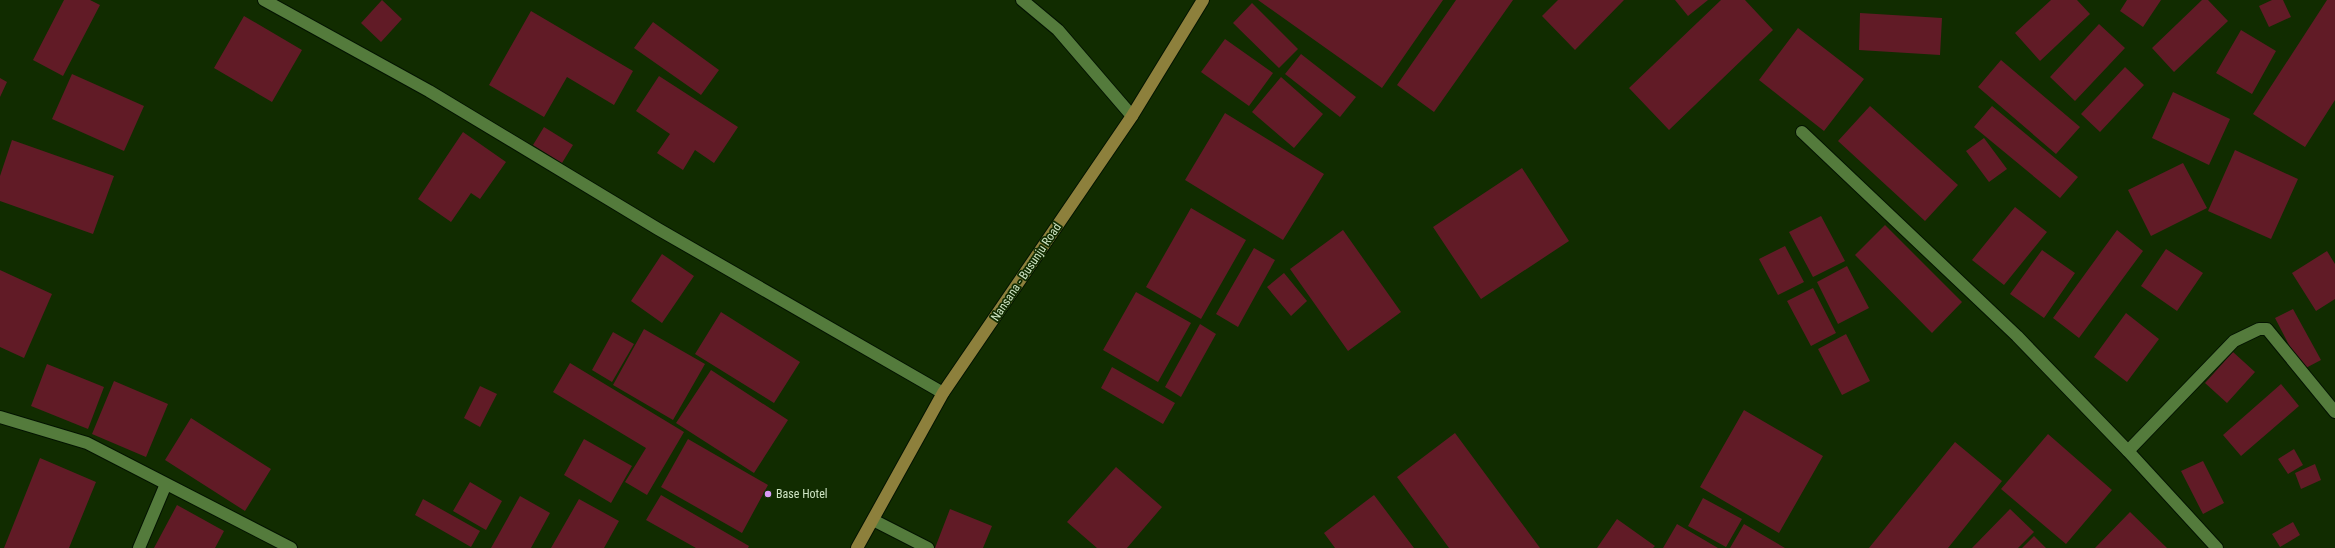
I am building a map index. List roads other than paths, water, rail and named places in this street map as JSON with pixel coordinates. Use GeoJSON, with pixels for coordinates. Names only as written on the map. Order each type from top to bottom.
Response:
{"type":"FeatureCollection","features":[{"type":"Feature","properties":{"kind":"main road","name":"Nansana - Busunju Road"},"geometry":{"type":"LineString","coordinates":[[857,548],[943,393],[1132,116],[1203,0]]}},
{"type":"Feature","properties":{"kind":"street"},"geometry":{"type":"LineString","coordinates":[[264,0],[429,91],[658,229],[943,393]]}},
{"type":"Feature","properties":{"kind":"street"},"geometry":{"type":"LineString","coordinates":[[1022,0],[1058,30],[1132,116]]}},
{"type":"Feature","properties":{"kind":"street"},"geometry":{"type":"LineString","coordinates":[[1802,132],[2017,336],[2128,451],[2217,548]]}},
{"type":"Feature","properties":{"kind":"street"},"geometry":{"type":"LineString","coordinates":[[2128,451],[2234,341],[2259,329],[2267,329],[2335,412]]}},
{"type":"Feature","properties":{"kind":"street"},"geometry":{"type":"LineString","coordinates":[[0,417],[87,443],[291,548]]}},
{"type":"Feature","properties":{"kind":"street"},"geometry":{"type":"LineString","coordinates":[[139,548],[166,484]]}},
{"type":"Feature","properties":{"kind":"street"},"geometry":{"type":"LineString","coordinates":[[873,520],[928,548]]}},
{"type":"Feature","properties":{"kind":"place","name":"Base Hotel"},"geometry":{"type":"Point","coordinates":[768,494]}}]}
